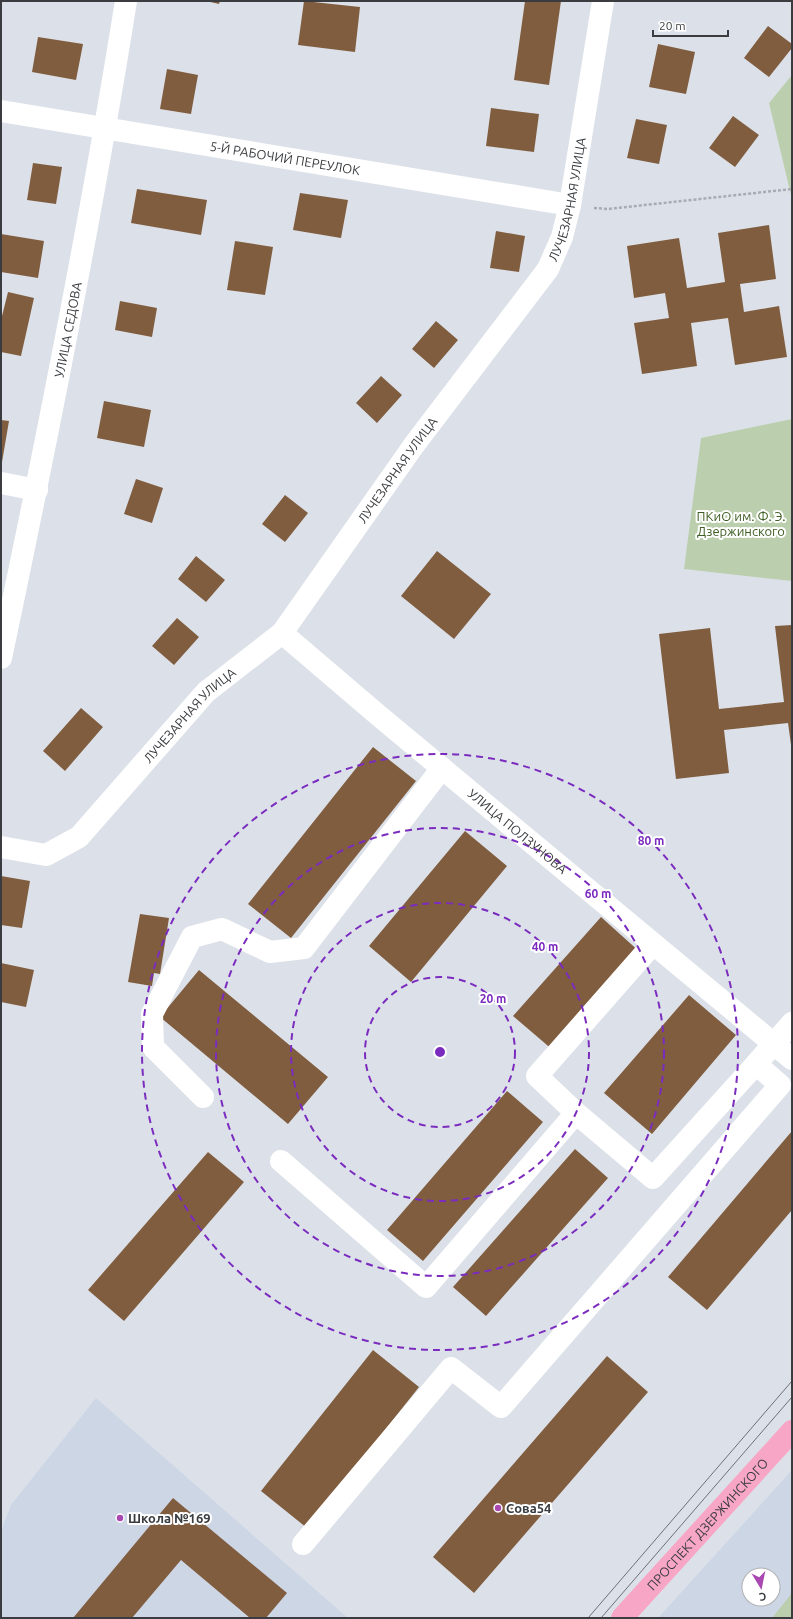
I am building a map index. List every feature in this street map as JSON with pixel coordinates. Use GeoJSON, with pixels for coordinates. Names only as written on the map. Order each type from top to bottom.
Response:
{"type":"FeatureCollection","features":[{"type":"Feature","properties":{"kind":"main road","name":"ПРОСПЕКТ ДЗЕРЖИНСКОГО"},"geometry":{"type":"LineString","coordinates":[[622,1618],[792,1431]]}},
{"type":"Feature","properties":{"kind":"street","name":"УЛИЦА СЕДОВА"},"geometry":{"type":"LineString","coordinates":[[1,658],[37,490],[106,128],[126,1]]}},
{"type":"Feature","properties":{"kind":"street","name":"ЛУЧЕЗАРНАЯ УЛИЦА"},"geometry":{"type":"LineString","coordinates":[[1,847],[46,855],[79,836],[206,692],[282,633],[414,445],[548,269],[562,237],[570,205],[603,1]]}},
{"type":"Feature","properties":{"kind":"street","name":"5-Й РАБОЧИЙ ПЕРЕУЛОК"},"geometry":{"type":"LineString","coordinates":[[1,111],[570,205]]}},
{"type":"Feature","properties":{"kind":"street"},"geometry":{"type":"LineString","coordinates":[[1,483],[37,490]]}},
{"type":"Feature","properties":{"kind":"street","name":"УЛИЦА ПОЛЗУНОВА"},"geometry":{"type":"LineString","coordinates":[[282,633],[792,1059]]}},
{"type":"Feature","properties":{"kind":"street"},"geometry":{"type":"LineString","coordinates":[[203,1097],[153,1046],[152,1014],[192,937],[222,928],[270,952],[304,948],[442,768]]}},
{"type":"Feature","properties":{"kind":"street"},"geometry":{"type":"LineString","coordinates":[[653,944],[537,1076],[576,1113],[653,1178],[792,1023]]}},
{"type":"Feature","properties":{"kind":"street"},"geometry":{"type":"LineString","coordinates":[[303,1544],[450,1368],[501,1407],[780,1085],[756,1064]]}},
{"type":"Feature","properties":{"kind":"street"},"geometry":{"type":"LineString","coordinates":[[281,1161],[426,1287],[576,1113]]}},
{"type":"Feature","properties":{"kind":"path"},"geometry":{"type":"LineString","coordinates":[[608,209],[792,189]]}},
{"type":"Feature","properties":{"kind":"shaded area","name":"Школа №169"},"geometry":{"type":"Polygon","coordinates":[[[96,1398],[348,1618],[1,1618],[1,1531],[11,1505],[96,1398]]]}},
{"type":"Feature","properties":{"kind":"shaded area"},"geometry":{"type":"Polygon","coordinates":[[[792,1470],[792,1618],[658,1618],[792,1470]]]}},
{"type":"Feature","properties":{"kind":"green space"},"geometry":{"type":"Polygon","coordinates":[[[792,75],[792,195],[791,195],[769,103],[792,75]]]}},
{"type":"Feature","properties":{"kind":"green space","name":"ПКиО им. Ф. Э. Дзержинского"},"geometry":{"type":"Polygon","coordinates":[[[792,419],[792,581],[684,569],[701,438],[792,419]]]}},
{"type":"Feature","properties":{"kind":"green space"},"geometry":{"type":"Polygon","coordinates":[[[792,1593],[792,1618],[772,1618],[792,1593]]]}},
{"type":"Feature","properties":{"kind":"building"},"geometry":{"type":"Polygon","coordinates":[[[206,1],[220,1],[219,4],[206,1]]]}},
{"type":"Feature","properties":{"kind":"building"},"geometry":{"type":"Polygon","coordinates":[[[304,1],[360,7],[355,52],[298,45],[304,1]]]}},
{"type":"Feature","properties":{"kind":"building"},"geometry":{"type":"Polygon","coordinates":[[[525,1],[561,1],[549,85],[514,80],[525,1]]]}},
{"type":"Feature","properties":{"kind":"building"},"geometry":{"type":"Polygon","coordinates":[[[768,26],[792,44],[792,48],[769,77],[744,58],[768,26]]]}},
{"type":"Feature","properties":{"kind":"building"},"geometry":{"type":"Polygon","coordinates":[[[38,37],[83,44],[76,80],[32,72],[38,37]]]}},
{"type":"Feature","properties":{"kind":"building"},"geometry":{"type":"Polygon","coordinates":[[[658,44],[695,52],[686,94],[649,87],[658,44]]]}},
{"type":"Feature","properties":{"kind":"building"},"geometry":{"type":"Polygon","coordinates":[[[167,69],[198,75],[191,114],[160,109],[167,69]]]}},
{"type":"Feature","properties":{"kind":"building"},"geometry":{"type":"Polygon","coordinates":[[[491,108],[539,114],[534,152],[486,146],[491,108]]]}},
{"type":"Feature","properties":{"kind":"building"},"geometry":{"type":"Polygon","coordinates":[[[733,116],[759,135],[735,167],[709,148],[733,116]]]}},
{"type":"Feature","properties":{"kind":"building"},"geometry":{"type":"Polygon","coordinates":[[[636,119],[667,125],[659,164],[627,158],[636,119]]]}},
{"type":"Feature","properties":{"kind":"building"},"geometry":{"type":"Polygon","coordinates":[[[33,163],[62,167],[56,204],[27,200],[33,163]]]}},
{"type":"Feature","properties":{"kind":"building"},"geometry":{"type":"Polygon","coordinates":[[[137,189],[207,200],[201,235],[131,223],[137,189]]]}},
{"type":"Feature","properties":{"kind":"building"},"geometry":{"type":"Polygon","coordinates":[[[300,193],[348,200],[341,238],[293,230],[300,193]]]}},
{"type":"Feature","properties":{"kind":"building"},"geometry":{"type":"Polygon","coordinates":[[[769,225],[776,279],[740,284],[744,312],[779,306],[787,357],[735,365],[728,318],[691,323],[697,366],[642,374],[634,323],[669,318],[665,293],[634,298],[627,246],[679,238],[687,288],[725,282],[718,233],[769,225]]]}},
{"type":"Feature","properties":{"kind":"building"},"geometry":{"type":"Polygon","coordinates":[[[496,231],[525,236],[519,272],[490,268],[496,231]]]}},
{"type":"Feature","properties":{"kind":"building"},"geometry":{"type":"Polygon","coordinates":[[[1,234],[44,241],[38,278],[1,272],[1,234]]]}},
{"type":"Feature","properties":{"kind":"building"},"geometry":{"type":"Polygon","coordinates":[[[235,241],[273,247],[265,295],[227,290],[235,241]]]}},
{"type":"Feature","properties":{"kind":"building"},"geometry":{"type":"Polygon","coordinates":[[[8,292],[34,298],[21,356],[1,352],[1,320],[8,292]]]}},
{"type":"Feature","properties":{"kind":"building"},"geometry":{"type":"Polygon","coordinates":[[[120,301],[157,308],[152,337],[115,330],[120,301]]]}},
{"type":"Feature","properties":{"kind":"building"},"geometry":{"type":"Polygon","coordinates":[[[436,321],[458,340],[434,368],[412,349],[436,321]]]}},
{"type":"Feature","properties":{"kind":"building"},"geometry":{"type":"Polygon","coordinates":[[[381,376],[402,395],[377,423],[356,403],[381,376]]]}},
{"type":"Feature","properties":{"kind":"building"},"geometry":{"type":"Polygon","coordinates":[[[104,401],[151,410],[144,447],[97,438],[104,401]]]}},
{"type":"Feature","properties":{"kind":"building"},"geometry":{"type":"Polygon","coordinates":[[[1,420],[9,421],[2,462],[1,462],[1,420]]]}},
{"type":"Feature","properties":{"kind":"building"},"geometry":{"type":"Polygon","coordinates":[[[136,479],[163,488],[152,523],[124,514],[136,479]]]}},
{"type":"Feature","properties":{"kind":"building"},"geometry":{"type":"Polygon","coordinates":[[[285,495],[308,513],[285,542],[262,524],[285,495]]]}},
{"type":"Feature","properties":{"kind":"building"},"geometry":{"type":"Polygon","coordinates":[[[437,551],[491,594],[454,639],[401,596],[437,551]]]}},
{"type":"Feature","properties":{"kind":"building"},"geometry":{"type":"Polygon","coordinates":[[[196,556],[225,580],[206,602],[178,579],[196,556]]]}},
{"type":"Feature","properties":{"kind":"building"},"geometry":{"type":"Polygon","coordinates":[[[177,618],[199,637],[174,665],[152,646],[177,618]]]}},
{"type":"Feature","properties":{"kind":"building"},"geometry":{"type":"Polygon","coordinates":[[[792,625],[792,752],[788,723],[724,730],[729,773],[676,779],[659,634],[710,628],[719,709],[784,702],[775,626],[792,625]]]}},
{"type":"Feature","properties":{"kind":"building"},"geometry":{"type":"Polygon","coordinates":[[[81,708],[103,727],[65,771],[43,751],[81,708]]]}},
{"type":"Feature","properties":{"kind":"building"},"geometry":{"type":"Polygon","coordinates":[[[373,747],[416,781],[291,938],[248,904],[373,747]]]}},
{"type":"Feature","properties":{"kind":"building"},"geometry":{"type":"Polygon","coordinates":[[[465,831],[507,866],[411,982],[369,946],[465,831]]]}},
{"type":"Feature","properties":{"kind":"building"},"geometry":{"type":"Polygon","coordinates":[[[1,876],[30,881],[22,928],[1,925],[1,876]]]}},
{"type":"Feature","properties":{"kind":"building"},"geometry":{"type":"Polygon","coordinates":[[[140,914],[169,918],[160,974],[154,973],[152,986],[128,982],[140,914]]]}},
{"type":"Feature","properties":{"kind":"building"},"geometry":{"type":"Polygon","coordinates":[[[601,917],[641,953],[554,1051],[513,1016],[601,917]]]}},
{"type":"Feature","properties":{"kind":"building"},"geometry":{"type":"Polygon","coordinates":[[[1,963],[34,970],[26,1007],[1,1002],[1,963]]]}},
{"type":"Feature","properties":{"kind":"building"},"geometry":{"type":"Polygon","coordinates":[[[199,970],[328,1077],[288,1124],[160,1017],[199,970]]]}},
{"type":"Feature","properties":{"kind":"building"},"geometry":{"type":"Polygon","coordinates":[[[689,995],[736,1035],[652,1134],[604,1093],[689,995]]]}},
{"type":"Feature","properties":{"kind":"building"},"geometry":{"type":"Polygon","coordinates":[[[507,1091],[543,1122],[423,1261],[387,1230],[507,1091]]]}},
{"type":"Feature","properties":{"kind":"building"},"geometry":{"type":"Polygon","coordinates":[[[792,1131],[792,1210],[707,1310],[668,1277],[792,1131]]]}},
{"type":"Feature","properties":{"kind":"building"},"geometry":{"type":"Polygon","coordinates":[[[575,1149],[608,1178],[486,1316],[453,1287],[575,1149]]]}},
{"type":"Feature","properties":{"kind":"building"},"geometry":{"type":"Polygon","coordinates":[[[208,1152],[244,1182],[124,1321],[88,1290],[208,1152]]]}},
{"type":"Feature","properties":{"kind":"building"},"geometry":{"type":"Polygon","coordinates":[[[373,1350],[419,1387],[307,1528],[261,1491],[373,1350]]]}},
{"type":"Feature","properties":{"kind":"building"},"geometry":{"type":"Polygon","coordinates":[[[607,1356],[648,1392],[474,1593],[433,1557],[607,1356]]]}},
{"type":"Feature","properties":{"kind":"building"},"geometry":{"type":"Polygon","coordinates":[[[173,1498],[287,1593],[266,1618],[250,1618],[181,1560],[132,1618],[73,1618],[173,1498]]]}},
{"type":"Feature","properties":{"kind":"tram line"},"geometry":{"type":"LineString","coordinates":[[588,1618],[792,1381]]}},
{"type":"Feature","properties":{"kind":"tram line"},"geometry":{"type":"LineString","coordinates":[[601,1618],[792,1397]]}},
{"type":"Feature","properties":{"kind":"place","name":"Сова54"},"geometry":{"type":"Point","coordinates":[498,1508]}},
{"type":"Feature","properties":{"kind":"place","name":"Школа №169"},"geometry":{"type":"Point","coordinates":[120,1518]}}]}
